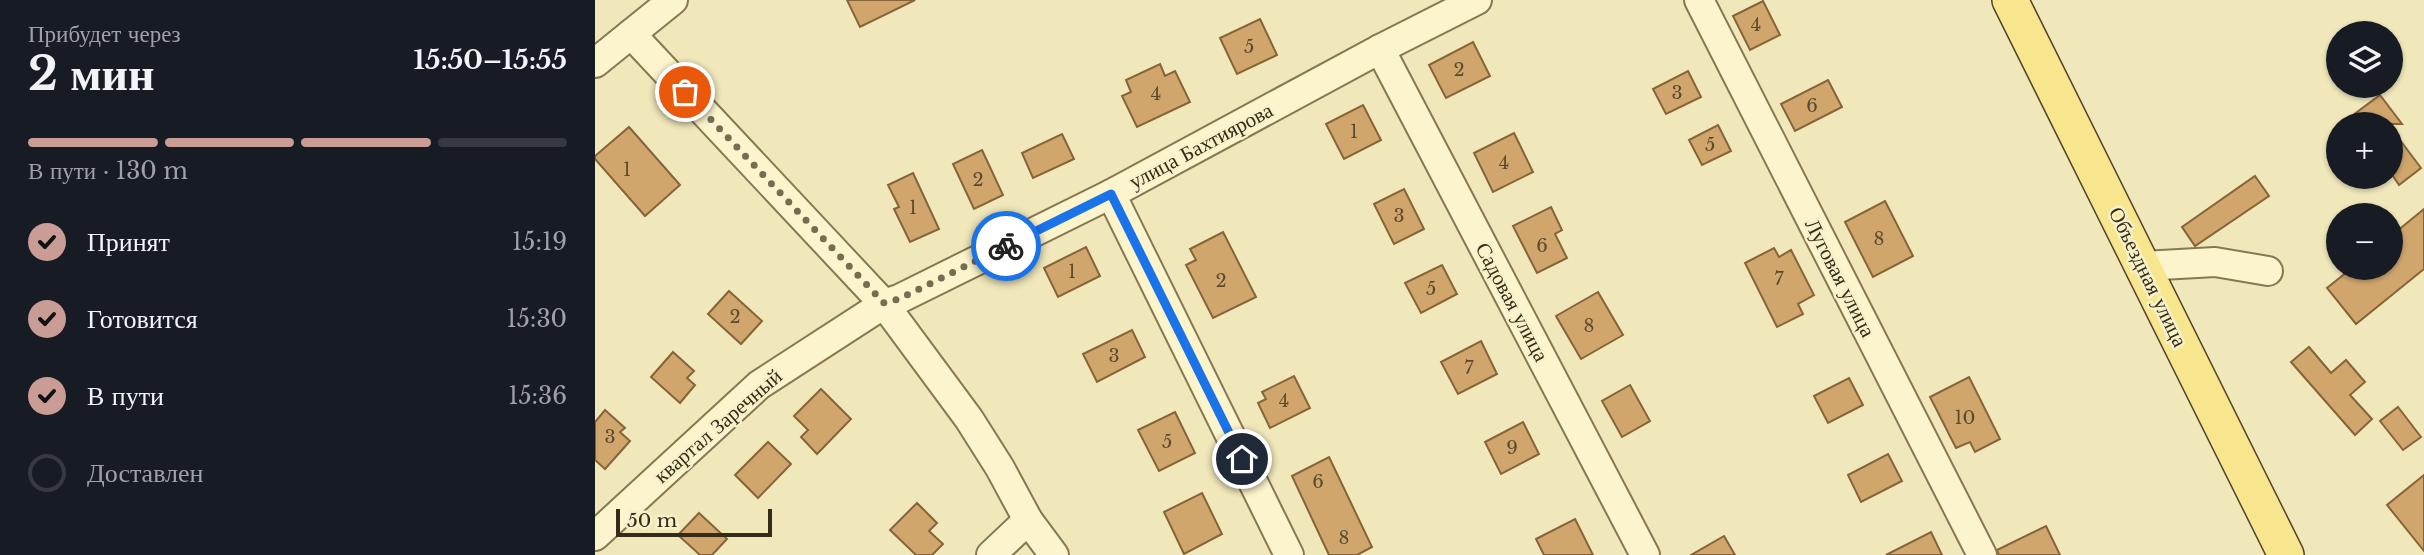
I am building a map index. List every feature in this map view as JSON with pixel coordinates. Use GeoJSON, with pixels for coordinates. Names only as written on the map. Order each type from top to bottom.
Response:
{"type":"FeatureCollection","features":[{"type":"Feature","properties":{"kind":"main road","name":"Объездная улица"},"geometry":{"type":"LineString","coordinates":[[2010,0],[2286,555]]}},
{"type":"Feature","properties":{"kind":"street"},"geometry":{"type":"LineString","coordinates":[[595,62],[673,0]]}},
{"type":"Feature","properties":{"kind":"street","name":"улица Бахтиярова"},"geometry":{"type":"LineString","coordinates":[[884,303],[899,299],[1111,194],[1380,49],[1477,0]]}},
{"type":"Feature","properties":{"kind":"street","name":"Луговая улица"},"geometry":{"type":"LineString","coordinates":[[1699,0],[1982,555]]}},
{"type":"Feature","properties":{"kind":"street"},"geometry":{"type":"LineString","coordinates":[[631,34],[884,303],[969,419],[1000,468],[1027,520],[1053,555]]}},
{"type":"Feature","properties":{"kind":"street","name":"Садовая улица"},"geometry":{"type":"LineString","coordinates":[[1380,49],[1645,555]]}},
{"type":"Feature","properties":{"kind":"street"},"geometry":{"type":"LineString","coordinates":[[1111,194],[1289,555]]}},
{"type":"Feature","properties":{"kind":"street"},"geometry":{"type":"LineString","coordinates":[[2143,266],[2215,262],[2268,271]]}},
{"type":"Feature","properties":{"kind":"street","name":"квартал Заречный"},"geometry":{"type":"LineString","coordinates":[[595,536],[759,385],[884,303]]}},
{"type":"Feature","properties":{"kind":"street"},"geometry":{"type":"LineString","coordinates":[[991,555],[1027,520]]}},
{"type":"Feature","properties":{"kind":"building"},"geometry":{"type":"Polygon","coordinates":[[[847,0],[915,0],[860,27],[847,0]]]}},
{"type":"Feature","properties":{"kind":"building"},"geometry":{"type":"Polygon","coordinates":[[[1763,1],[1780,35],[1750,50],[1733,16],[1763,1]]]}},
{"type":"Feature","properties":{"kind":"building"},"geometry":{"type":"Polygon","coordinates":[[[1260,19],[1277,55],[1237,74],[1220,38],[1260,19]]]}},
{"type":"Feature","properties":{"kind":"building"},"geometry":{"type":"Polygon","coordinates":[[[1473,42],[1490,76],[1446,98],[1429,65],[1473,42]]]}},
{"type":"Feature","properties":{"kind":"building"},"geometry":{"type":"Polygon","coordinates":[[[1160,64],[1165,76],[1175,71],[1190,102],[1137,127],[1122,96],[1131,92],[1126,80],[1160,64]]]}},
{"type":"Feature","properties":{"kind":"building"},"geometry":{"type":"Polygon","coordinates":[[[1688,71],[1701,97],[1666,114],[1653,89],[1688,71]]]}},
{"type":"Feature","properties":{"kind":"building"},"geometry":{"type":"Polygon","coordinates":[[[1828,80],[1842,107],[1795,131],[1781,104],[1828,80]]]}},
{"type":"Feature","properties":{"kind":"building"},"geometry":{"type":"Polygon","coordinates":[[[2376,98],[2382,98],[2393,112],[2357,112],[2376,98]]]}},
{"type":"Feature","properties":{"kind":"building"},"geometry":{"type":"Polygon","coordinates":[[[1363,105],[1381,140],[1344,159],[1326,124],[1363,105]]]}},
{"type":"Feature","properties":{"kind":"building"},"geometry":{"type":"Polygon","coordinates":[[[1718,125],[1731,151],[1702,165],[1689,140],[1718,125]]]}},
{"type":"Feature","properties":{"kind":"building"},"geometry":{"type":"Polygon","coordinates":[[[629,127],[680,185],[645,216],[595,159],[595,156],[629,127]]]}},
{"type":"Feature","properties":{"kind":"building"},"geometry":{"type":"Polygon","coordinates":[[[1514,133],[1533,172],[1493,192],[1474,153],[1514,133]]]}},
{"type":"Feature","properties":{"kind":"building"},"geometry":{"type":"Polygon","coordinates":[[[1062,134],[1074,159],[1033,178],[1022,153],[1062,134]]]}},
{"type":"Feature","properties":{"kind":"building"},"geometry":{"type":"Polygon","coordinates":[[[2403,144],[2421,168],[2403,182],[2403,144]]]}},
{"type":"Feature","properties":{"kind":"building"},"geometry":{"type":"Polygon","coordinates":[[[982,150],[1003,195],[974,209],[953,164],[982,150]]]}},
{"type":"Feature","properties":{"kind":"building"},"geometry":{"type":"Polygon","coordinates":[[[913,173],[939,229],[910,242],[894,209],[899,207],[888,185],[913,173]]]}},
{"type":"Feature","properties":{"kind":"building"},"geometry":{"type":"Polygon","coordinates":[[[2255,176],[2269,196],[2195,246],[2182,227],[2255,176]]]}},
{"type":"Feature","properties":{"kind":"building"},"geometry":{"type":"Polygon","coordinates":[[[1404,189],[1424,229],[1394,244],[1374,204],[1404,189]]]}},
{"type":"Feature","properties":{"kind":"building"},"geometry":{"type":"Polygon","coordinates":[[[1885,201],[1913,256],[1873,277],[1845,222],[1885,201]]]}},
{"type":"Feature","properties":{"kind":"building"},"geometry":{"type":"Polygon","coordinates":[[[1551,207],[1562,230],[1555,234],[1567,258],[1537,273],[1513,226],[1551,207]]]}},
{"type":"Feature","properties":{"kind":"building"},"geometry":{"type":"Polygon","coordinates":[[[2424,209],[2424,269],[2356,324],[2327,288],[2337,280],[2403,280],[2403,226],[2424,209]]]}},
{"type":"Feature","properties":{"kind":"building"},"geometry":{"type":"Polygon","coordinates":[[[1223,232],[1256,297],[1213,318],[1186,265],[1196,260],[1190,249],[1223,232]]]}},
{"type":"Feature","properties":{"kind":"building"},"geometry":{"type":"Polygon","coordinates":[[[1086,247],[1100,276],[1058,297],[1044,268],[1086,247]]]}},
{"type":"Feature","properties":{"kind":"building"},"geometry":{"type":"Polygon","coordinates":[[[1774,248],[1779,257],[1791,250],[1814,295],[1798,304],[1803,314],[1777,327],[1745,263],[1774,248]]]}},
{"type":"Feature","properties":{"kind":"building"},"geometry":{"type":"Polygon","coordinates":[[[1442,265],[1457,294],[1421,313],[1405,283],[1442,265]]]}},
{"type":"Feature","properties":{"kind":"building"},"geometry":{"type":"Polygon","coordinates":[[[729,291],[762,321],[741,344],[708,314],[729,291]]]}},
{"type":"Feature","properties":{"kind":"building"},"geometry":{"type":"Polygon","coordinates":[[[1598,292],[1623,335],[1581,359],[1556,316],[1598,292]]]}},
{"type":"Feature","properties":{"kind":"building"},"geometry":{"type":"Polygon","coordinates":[[[1132,330],[1145,357],[1097,382],[1083,354],[1132,330]]]}},
{"type":"Feature","properties":{"kind":"building"},"geometry":{"type":"Polygon","coordinates":[[[1481,341],[1497,374],[1458,394],[1441,362],[1481,341]]]}},
{"type":"Feature","properties":{"kind":"building"},"geometry":{"type":"Polygon","coordinates":[[[2309,347],[2331,373],[2346,360],[2365,382],[2350,395],[2372,419],[2355,435],[2291,362],[2309,347]]]}},
{"type":"Feature","properties":{"kind":"building"},"geometry":{"type":"Polygon","coordinates":[[[673,352],[694,371],[687,378],[695,385],[680,403],[651,377],[673,352]]]}},
{"type":"Feature","properties":{"kind":"building"},"geometry":{"type":"Polygon","coordinates":[[[1294,376],[1310,408],[1270,428],[1258,403],[1266,399],[1262,392],[1294,376]]]}},
{"type":"Feature","properties":{"kind":"building"},"geometry":{"type":"Polygon","coordinates":[[[1969,377],[2000,439],[1975,452],[1970,442],[1956,448],[1930,397],[1969,377]]]}},
{"type":"Feature","properties":{"kind":"building"},"geometry":{"type":"Polygon","coordinates":[[[1849,378],[1863,405],[1828,423],[1814,396],[1849,378]]]}},
{"type":"Feature","properties":{"kind":"building"},"geometry":{"type":"Polygon","coordinates":[[[1630,385],[1650,421],[1622,437],[1602,401],[1630,385]]]}},
{"type":"Feature","properties":{"kind":"building"},"geometry":{"type":"Polygon","coordinates":[[[821,389],[851,419],[817,454],[801,437],[808,430],[794,416],[821,389]]]}},
{"type":"Feature","properties":{"kind":"building"},"geometry":{"type":"Polygon","coordinates":[[[2398,407],[2421,437],[2403,450],[2380,421],[2398,407]]]}},
{"type":"Feature","properties":{"kind":"building"},"geometry":{"type":"Polygon","coordinates":[[[605,410],[625,428],[620,432],[630,441],[605,469],[595,460],[595,422],[605,410]]]}},
{"type":"Feature","properties":{"kind":"building"},"geometry":{"type":"Polygon","coordinates":[[[1175,412],[1195,453],[1159,471],[1138,430],[1175,412]]]}},
{"type":"Feature","properties":{"kind":"building"},"geometry":{"type":"Polygon","coordinates":[[[1523,422],[1539,454],[1501,474],[1485,442],[1523,422]]]}},
{"type":"Feature","properties":{"kind":"building"},"geometry":{"type":"Polygon","coordinates":[[[768,442],[791,464],[758,498],[735,475],[768,442]]]}},
{"type":"Feature","properties":{"kind":"building"},"geometry":{"type":"Polygon","coordinates":[[[1888,454],[1902,481],[1861,502],[1848,475],[1888,454]]]}},
{"type":"Feature","properties":{"kind":"building"},"geometry":{"type":"Polygon","coordinates":[[[1329,457],[1372,547],[1357,555],[1329,555],[1292,476],[1329,457]]]}},
{"type":"Feature","properties":{"kind":"building"},"geometry":{"type":"Polygon","coordinates":[[[2424,475],[2424,551],[2387,505],[2424,475]]]}},
{"type":"Feature","properties":{"kind":"building"},"geometry":{"type":"Polygon","coordinates":[[[1202,493],[1222,534],[1184,554],[1164,512],[1202,493]]]}},
{"type":"Feature","properties":{"kind":"building"},"geometry":{"type":"Polygon","coordinates":[[[917,503],[937,523],[929,531],[943,544],[932,555],[916,555],[890,530],[917,503]]]}},
{"type":"Feature","properties":{"kind":"building"},"geometry":{"type":"Polygon","coordinates":[[[699,513],[727,539],[712,555],[700,555],[678,535],[699,513]]]}},
{"type":"Feature","properties":{"kind":"building"},"geometry":{"type":"Polygon","coordinates":[[[1575,519],[1593,555],[1544,555],[1536,539],[1575,519]]]}},
{"type":"Feature","properties":{"kind":"building"},"geometry":{"type":"Polygon","coordinates":[[[2046,526],[2060,555],[1999,555],[1997,550],[2046,526]]]}},
{"type":"Feature","properties":{"kind":"building"},"geometry":{"type":"Polygon","coordinates":[[[1931,532],[1942,555],[1886,555],[1931,532]]]}},
{"type":"Feature","properties":{"kind":"building"},"geometry":{"type":"Polygon","coordinates":[[[1724,536],[1735,555],[1691,555],[1724,536]]]}},
{"type":"Feature","properties":{"kind":"way so far"},"geometry":{"type":"LineString","coordinates":[[685,92],[884,303],[899,299],[1006,246]]}},
{"type":"Feature","properties":{"kind":"route"},"geometry":{"type":"LineString","coordinates":[[1006,246],[1111,194],[1242,459]]}}]}
